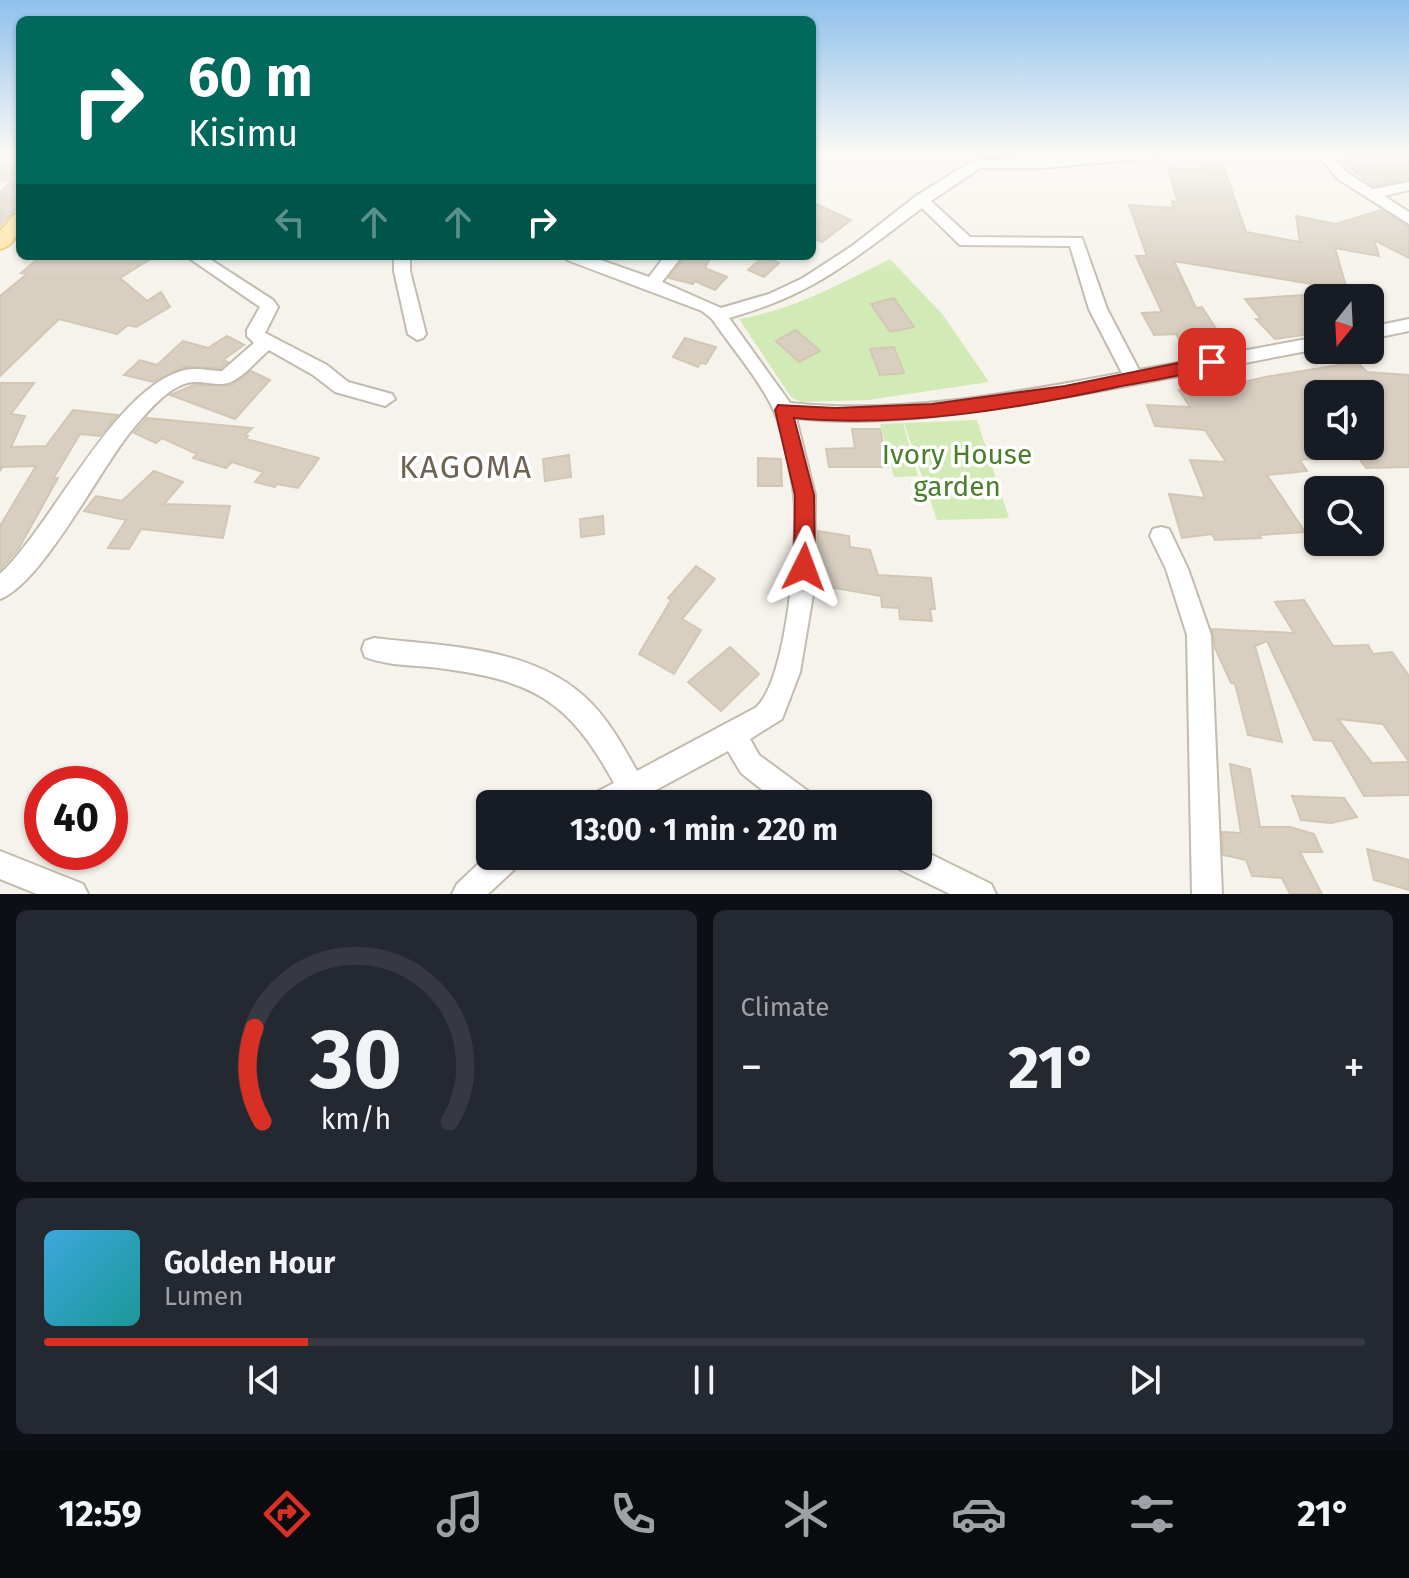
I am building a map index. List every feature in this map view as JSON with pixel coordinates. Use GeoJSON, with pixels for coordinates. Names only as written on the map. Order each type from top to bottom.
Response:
{"type":"FeatureCollection","features":[{"type":"Feature","properties":{"kind":"main road"},"geometry":{"type":"LineString","coordinates":[[0,243],[16,224]]}},
{"type":"Feature","properties":{"kind":"street"},"geometry":{"type":"LineString","coordinates":[[718,315],[782,295],[824,272],[926,196]]}},
{"type":"Feature","properties":{"kind":"street"},"geometry":{"type":"LineString","coordinates":[[1375,196],[1409,219]]}},
{"type":"Feature","properties":{"kind":"street"},"geometry":{"type":"LineString","coordinates":[[921,199],[966,242],[1076,241],[1098,309],[1134,378]]}},
{"type":"Feature","properties":{"kind":"street"},"geometry":{"type":"LineString","coordinates":[[200,260],[267,304],[269,307],[256,330],[256,336],[320,370],[342,387],[385,399]]}},
{"type":"Feature","properties":{"kind":"street"},"geometry":{"type":"LineString","coordinates":[[402,260],[417,334]]}},
{"type":"Feature","properties":{"kind":"street"},"geometry":{"type":"LineString","coordinates":[[374,649],[484,665],[539,680],[575,704],[593,725],[632,789],[733,735],[773,710],[779,700],[788,672],[803,589],[805,495],[784,410],[718,315],[694,300],[584,260]]}},
{"type":"Feature","properties":{"kind":"street"},"geometry":{"type":"LineString","coordinates":[[651,285],[671,260]]}},
{"type":"Feature","properties":{"kind":"street"},"geometry":{"type":"LineString","coordinates":[[1384,330],[1409,325]]}},
{"type":"Feature","properties":{"kind":"street"},"geometry":{"type":"LineString","coordinates":[[0,589],[27,562],[117,437],[153,397],[186,376],[221,379],[228,376],[268,341]]}},
{"type":"Feature","properties":{"kind":"street"},"geometry":{"type":"LineString","coordinates":[[784,410],[842,415],[932,410],[1065,392],[1304,346]]}},
{"type":"Feature","properties":{"kind":"street"},"geometry":{"type":"LineString","coordinates":[[1161,536],[1177,569],[1199,635],[1207,894]]}},
{"type":"Feature","properties":{"kind":"street"},"geometry":{"type":"LineString","coordinates":[[733,735],[750,764],[784,790]]}},
{"type":"Feature","properties":{"kind":"street"},"geometry":{"type":"LineString","coordinates":[[0,865],[73,894]]}},
{"type":"Feature","properties":{"kind":"street"},"geometry":{"type":"LineString","coordinates":[[467,894],[493,870]]}},
{"type":"Feature","properties":{"kind":"street"},"geometry":{"type":"LineString","coordinates":[[932,870],[981,894]]}},
{"type":"Feature","properties":{"kind":"green space"},"geometry":{"type":"Polygon","coordinates":[[[890,259],[943,315],[989,382],[868,400],[801,402],[791,397],[739,319],[798,302],[890,259]]]}},
{"type":"Feature","properties":{"kind":"green space","name":"Ivory House garden"},"geometry":{"type":"Polygon","coordinates":[[[977,420],[1009,518],[937,520],[904,423],[977,420]]]}},
{"type":"Feature","properties":{"kind":"green space"},"geometry":{"type":"Polygon","coordinates":[[[903,423],[918,476],[894,477],[880,424],[903,423]]]}},
{"type":"Feature","properties":{"kind":"building"},"geometry":{"type":"Polygon","coordinates":[[[0,196],[16,196],[16,209],[0,225],[0,196]]]}},
{"type":"Feature","properties":{"kind":"building"},"geometry":{"type":"Polygon","coordinates":[[[1176,196],[1234,196],[1246,232],[1300,242],[1296,216],[1336,224],[1381,210],[1409,227],[1409,258],[1374,240],[1379,256],[1335,248],[1345,284],[1311,284],[1174,261],[1196,308],[1202,307],[1223,339],[1180,341],[1176,334],[1154,335],[1142,313],[1162,312],[1136,256],[1147,256],[1129,205],[1173,208],[1172,201],[1178,203],[1176,196]]]}},
{"type":"Feature","properties":{"kind":"building"},"geometry":{"type":"Polygon","coordinates":[[[816,204],[851,220],[822,242],[816,240],[816,204]]]}},
{"type":"Feature","properties":{"kind":"building"},"geometry":{"type":"Polygon","coordinates":[[[36,260],[149,260],[120,278],[147,301],[161,292],[170,307],[136,327],[128,325],[117,334],[59,319],[0,376],[0,296],[27,274],[21,273],[36,260]]]}},
{"type":"Feature","properties":{"kind":"building"},"geometry":{"type":"Polygon","coordinates":[[[682,260],[709,260],[705,268],[727,277],[715,290],[695,281],[693,284],[669,278],[682,260]]]}},
{"type":"Feature","properties":{"kind":"building"},"geometry":{"type":"Polygon","coordinates":[[[759,260],[779,263],[764,277],[748,270],[759,260]]]}},
{"type":"Feature","properties":{"kind":"building"},"geometry":{"type":"Polygon","coordinates":[[[1304,295],[1304,335],[1275,339],[1256,319],[1261,319],[1245,299],[1304,295]]]}},
{"type":"Feature","properties":{"kind":"building"},"geometry":{"type":"Polygon","coordinates":[[[894,298],[914,327],[890,332],[871,304],[894,298]]]}},
{"type":"Feature","properties":{"kind":"building"},"geometry":{"type":"Polygon","coordinates":[[[796,330],[820,351],[799,362],[776,341],[796,330]]]}},
{"type":"Feature","properties":{"kind":"building"},"geometry":{"type":"Polygon","coordinates":[[[227,336],[244,345],[223,360],[228,362],[221,368],[184,367],[153,382],[124,375],[140,360],[157,365],[183,341],[208,348],[227,336]]]}},
{"type":"Feature","properties":{"kind":"building"},"geometry":{"type":"Polygon","coordinates":[[[685,338],[716,347],[706,364],[700,363],[698,367],[673,357],[685,338]]]}},
{"type":"Feature","properties":{"kind":"building"},"geometry":{"type":"Polygon","coordinates":[[[894,347],[904,373],[880,375],[870,349],[894,347]]]}},
{"type":"Feature","properties":{"kind":"building"},"geometry":{"type":"Polygon","coordinates":[[[1345,364],[1359,364],[1367,372],[1409,375],[1409,467],[1366,468],[1360,460],[1384,460],[1384,380],[1304,380],[1304,460],[1300,460],[1307,471],[1267,475],[1304,532],[1259,535],[1261,538],[1215,540],[1212,534],[1182,538],[1169,494],[1205,498],[1190,460],[1226,462],[1205,430],[1155,426],[1147,405],[1190,407],[1179,390],[1201,389],[1203,392],[1265,377],[1345,364]]]}},
{"type":"Feature","properties":{"kind":"building"},"geometry":{"type":"Polygon","coordinates":[[[251,371],[270,380],[235,419],[170,395],[194,385],[232,385],[251,371]]]}},
{"type":"Feature","properties":{"kind":"building"},"geometry":{"type":"Polygon","coordinates":[[[0,383],[34,383],[11,414],[25,416],[11,447],[46,446],[73,410],[118,415],[100,436],[80,434],[53,479],[58,478],[19,548],[0,570],[0,526],[36,466],[2,467],[0,471],[0,383]]]}},
{"type":"Feature","properties":{"kind":"building"},"geometry":{"type":"Polygon","coordinates":[[[147,418],[252,428],[245,435],[248,436],[246,439],[319,458],[298,488],[277,484],[275,487],[255,482],[263,472],[232,462],[226,468],[193,458],[197,454],[162,438],[156,443],[134,433],[147,418]]]}},
{"type":"Feature","properties":{"kind":"building"},"geometry":{"type":"Polygon","coordinates":[[[852,429],[880,429],[888,467],[829,467],[826,449],[855,448],[852,429]]]}},
{"type":"Feature","properties":{"kind":"building"},"geometry":{"type":"Polygon","coordinates":[[[569,455],[571,477],[545,481],[543,459],[569,455]]]}},
{"type":"Feature","properties":{"kind":"building"},"geometry":{"type":"Polygon","coordinates":[[[758,458],[781,459],[782,486],[758,486],[758,458]]]}},
{"type":"Feature","properties":{"kind":"building"},"geometry":{"type":"Polygon","coordinates":[[[154,471],[183,482],[164,504],[230,506],[223,538],[141,529],[129,549],[108,548],[126,520],[84,511],[96,496],[122,501],[154,471]]]}},
{"type":"Feature","properties":{"kind":"building"},"geometry":{"type":"Polygon","coordinates":[[[603,516],[604,534],[581,537],[580,519],[603,516]]]}},
{"type":"Feature","properties":{"kind":"building"},"geometry":{"type":"Polygon","coordinates":[[[818,531],[849,536],[850,547],[870,550],[878,575],[931,578],[935,609],[930,609],[932,621],[900,619],[899,608],[882,607],[881,596],[817,585],[818,531]]]}},
{"type":"Feature","properties":{"kind":"building"},"geometry":{"type":"Polygon","coordinates":[[[696,566],[715,579],[682,619],[701,630],[674,674],[639,654],[671,600],[668,598],[696,566]]]}},
{"type":"Feature","properties":{"kind":"building"},"geometry":{"type":"Polygon","coordinates":[[[1304,600],[1333,646],[1368,645],[1373,654],[1392,652],[1409,676],[1409,762],[1409,795],[1364,796],[1332,741],[1314,740],[1267,641],[1255,646],[1282,742],[1248,735],[1235,684],[1231,683],[1215,648],[1212,629],[1294,633],[1275,602],[1304,600]],[[1338,719],[1372,763],[1409,762],[1383,724],[1338,719]]]}},
{"type":"Feature","properties":{"kind":"building"},"geometry":{"type":"Polygon","coordinates":[[[730,647],[759,674],[721,711],[688,682],[730,647]]]}},
{"type":"Feature","properties":{"kind":"building"},"geometry":{"type":"Polygon","coordinates":[[[1230,764],[1250,769],[1260,827],[1290,827],[1314,834],[1322,852],[1300,852],[1322,894],[1290,894],[1282,878],[1252,876],[1246,860],[1223,855],[1222,832],[1241,833],[1230,764]]]}},
{"type":"Feature","properties":{"kind":"building"},"geometry":{"type":"Polygon","coordinates":[[[1292,796],[1344,798],[1357,817],[1331,823],[1301,820],[1292,796]]]}},
{"type":"Feature","properties":{"kind":"building"},"geometry":{"type":"Polygon","coordinates":[[[1367,849],[1409,860],[1409,890],[1374,880],[1367,849]]]}},
{"type":"Feature","properties":{"kind":"district","name":"KAGOMA"},"geometry":{"type":"Point","coordinates":[466,467]}},
{"type":"Feature","properties":{"kind":"route"},"geometry":{"type":"LineString","coordinates":[[804,567],[805,495],[784,410],[819,415],[932,410],[1065,392],[1212,362]]}}]}
